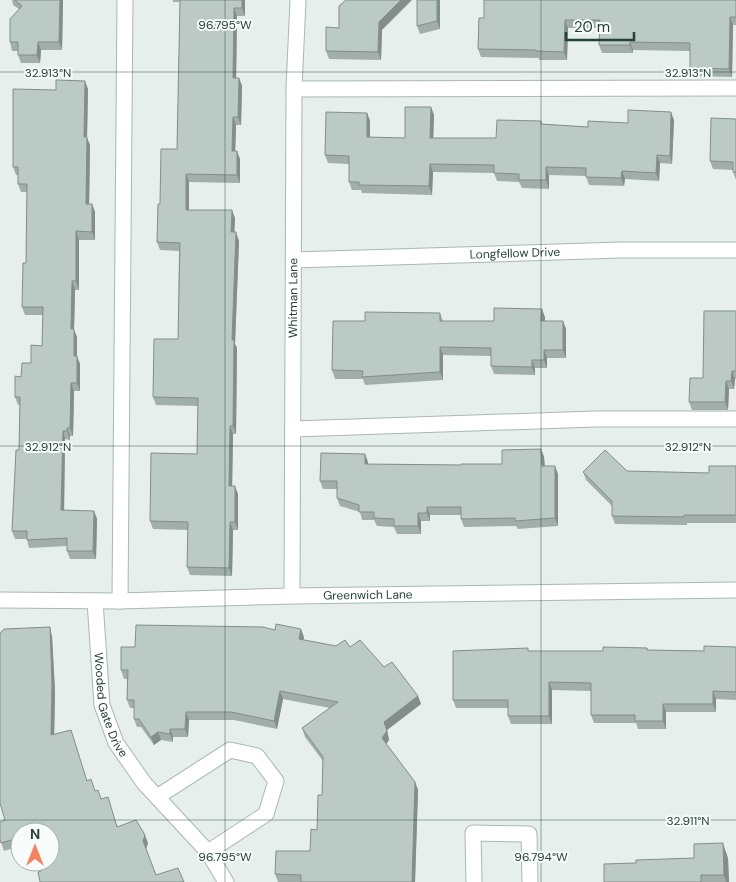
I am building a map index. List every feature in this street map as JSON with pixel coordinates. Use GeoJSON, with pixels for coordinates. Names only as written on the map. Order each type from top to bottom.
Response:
{"type":"FeatureCollection","features":[{"type":"Feature","properties":{"kind":"street"},"geometry":{"type":"LineString","coordinates":[[120,602],[126,0]]}},
{"type":"Feature","properties":{"kind":"street","name":"Whitman Lane"},"geometry":{"type":"LineString","coordinates":[[292,596],[294,89],[298,0]]}},
{"type":"Feature","properties":{"kind":"street"},"geometry":{"type":"LineString","coordinates":[[294,89],[736,88]]}},
{"type":"Feature","properties":{"kind":"street","name":"Longfellow Drive"},"geometry":{"type":"LineString","coordinates":[[294,260],[621,250],[736,250]]}},
{"type":"Feature","properties":{"kind":"street"},"geometry":{"type":"LineString","coordinates":[[293,429],[596,419],[736,418]]}},
{"type":"Feature","properties":{"kind":"street","name":"Greenwich Lane"},"geometry":{"type":"LineString","coordinates":[[0,600],[120,602],[292,596],[736,590]]}},
{"type":"Feature","properties":{"kind":"street","name":"Wooded Gate Drive"},"geometry":{"type":"LineString","coordinates":[[95,601],[102,706],[116,743],[144,783],[208,852],[226,882]]}},
{"type":"Feature","properties":{"kind":"street"},"geometry":{"type":"LineString","coordinates":[[157,798],[230,750],[257,756],[276,781],[266,814],[208,852]]}},
{"type":"Feature","properties":{"kind":"street"},"geometry":{"type":"LineString","coordinates":[[474,882],[473,833],[529,834],[530,882]]}},
{"type":"Feature","properties":{"kind":"building"},"geometry":{"type":"Polygon","coordinates":[[[15,0],[60,0],[59,42],[38,42],[37,55],[18,55],[18,42],[10,42],[10,19],[22,6],[15,0]]]}},
{"type":"Feature","properties":{"kind":"building"},"geometry":{"type":"Polygon","coordinates":[[[180,0],[242,0],[242,8],[234,8],[233,78],[239,78],[238,117],[233,117],[232,151],[237,151],[237,175],[186,174],[186,210],[232,210],[231,232],[236,232],[232,340],[234,340],[233,426],[230,426],[229,486],[235,486],[235,522],[230,522],[229,568],[187,567],[188,522],[150,521],[151,453],[197,454],[198,398],[153,397],[154,339],[178,339],[180,243],[157,242],[161,149],[177,149],[180,0]]]}},
{"type":"Feature","properties":{"kind":"building"},"geometry":{"type":"Polygon","coordinates":[[[346,0],[401,0],[379,22],[378,52],[326,51],[326,27],[339,28],[339,6],[346,0]]]}},
{"type":"Feature","properties":{"kind":"building"},"geometry":{"type":"Polygon","coordinates":[[[417,0],[437,0],[437,21],[417,26],[417,0]]]}},
{"type":"Feature","properties":{"kind":"building"},"geometry":{"type":"Polygon","coordinates":[[[484,0],[736,0],[736,17],[730,17],[729,69],[690,68],[690,43],[630,42],[630,45],[599,45],[600,20],[565,20],[564,52],[478,49],[479,18],[484,18],[484,0]]]}},
{"type":"Feature","properties":{"kind":"building"},"geometry":{"type":"Polygon","coordinates":[[[56,80],[85,81],[84,137],[87,137],[86,204],[92,204],[92,232],[76,231],[76,281],[72,281],[71,329],[74,329],[74,356],[77,356],[77,383],[71,383],[70,428],[67,428],[67,431],[63,431],[61,510],[94,511],[93,551],[67,551],[67,538],[27,540],[27,531],[12,531],[16,450],[19,450],[20,397],[15,397],[15,376],[21,377],[22,363],[31,363],[31,345],[42,346],[43,307],[22,307],[23,263],[26,263],[27,184],[18,184],[18,167],[13,167],[13,89],[56,90],[56,80]]]}},
{"type":"Feature","properties":{"kind":"building"},"geometry":{"type":"Polygon","coordinates":[[[405,107],[431,107],[430,138],[496,138],[497,120],[541,121],[541,124],[588,127],[588,121],[628,123],[628,110],[671,112],[670,156],[657,155],[656,173],[622,171],[621,178],[586,177],[586,168],[546,167],[546,180],[519,180],[519,174],[494,173],[494,165],[430,164],[429,186],[359,185],[359,182],[349,182],[349,156],[325,155],[326,112],[367,113],[367,137],[405,138],[405,107]]]}},
{"type":"Feature","properties":{"kind":"building"},"geometry":{"type":"Polygon","coordinates":[[[711,118],[736,119],[736,172],[733,172],[733,162],[710,161],[711,118]]]}},
{"type":"Feature","properties":{"kind":"building"},"geometry":{"type":"Polygon","coordinates":[[[494,308],[542,309],[541,321],[563,321],[563,350],[544,350],[544,360],[532,360],[532,367],[491,366],[491,348],[440,347],[440,372],[362,377],[363,371],[332,370],[333,321],[365,321],[365,312],[440,313],[440,321],[494,321],[494,308]]]}},
{"type":"Feature","properties":{"kind":"building"},"geometry":{"type":"Polygon","coordinates":[[[704,311],[736,311],[736,371],[732,371],[731,381],[726,381],[725,402],[689,402],[690,378],[703,378],[704,311]]]}},
{"type":"Feature","properties":{"kind":"building"},"geometry":{"type":"Polygon","coordinates":[[[541,449],[542,466],[555,466],[555,518],[515,521],[515,518],[461,519],[461,507],[427,507],[427,513],[418,513],[418,526],[394,526],[394,519],[374,518],[374,512],[359,512],[359,505],[337,498],[337,481],[320,481],[321,453],[365,454],[365,464],[461,465],[502,464],[502,450],[541,449]]]}},
{"type":"Feature","properties":{"kind":"building"},"geometry":{"type":"Polygon","coordinates":[[[605,450],[627,471],[709,473],[709,466],[736,466],[736,515],[684,515],[684,517],[612,516],[612,501],[583,472],[605,450]]]}},
{"type":"Feature","properties":{"kind":"building"},"geometry":{"type":"Polygon","coordinates":[[[276,624],[301,629],[299,639],[336,646],[345,640],[350,647],[360,640],[384,667],[392,662],[418,696],[384,722],[387,731],[382,738],[415,782],[412,882],[301,882],[301,875],[275,874],[276,851],[310,851],[311,829],[317,830],[318,795],[322,795],[323,757],[302,728],[338,702],[280,691],[274,721],[231,712],[186,712],[185,729],[170,729],[170,734],[158,732],[151,737],[139,719],[134,719],[134,700],[127,700],[128,670],[121,670],[121,647],[135,647],[136,625],[263,627],[275,630],[276,624]]]}},
{"type":"Feature","properties":{"kind":"building"},"geometry":{"type":"Polygon","coordinates":[[[50,627],[51,735],[71,730],[87,781],[91,779],[95,791],[98,790],[101,799],[108,797],[117,827],[136,820],[145,835],[143,841],[156,875],[178,868],[184,882],[40,882],[38,872],[60,872],[60,822],[10,822],[10,840],[1,843],[0,822],[5,820],[0,803],[0,633],[4,629],[50,627]]]}},
{"type":"Feature","properties":{"kind":"building"},"geometry":{"type":"Polygon","coordinates":[[[704,646],[736,647],[736,692],[713,691],[713,704],[663,704],[663,721],[635,721],[635,715],[591,715],[591,683],[549,682],[549,716],[508,716],[508,700],[453,700],[453,651],[528,648],[528,651],[603,651],[603,647],[704,651],[704,646]]]}},
{"type":"Feature","properties":{"kind":"building"},"geometry":{"type":"Polygon","coordinates":[[[723,843],[724,875],[701,875],[701,882],[604,882],[604,864],[636,863],[636,860],[694,858],[694,844],[723,843]]]}}]}
